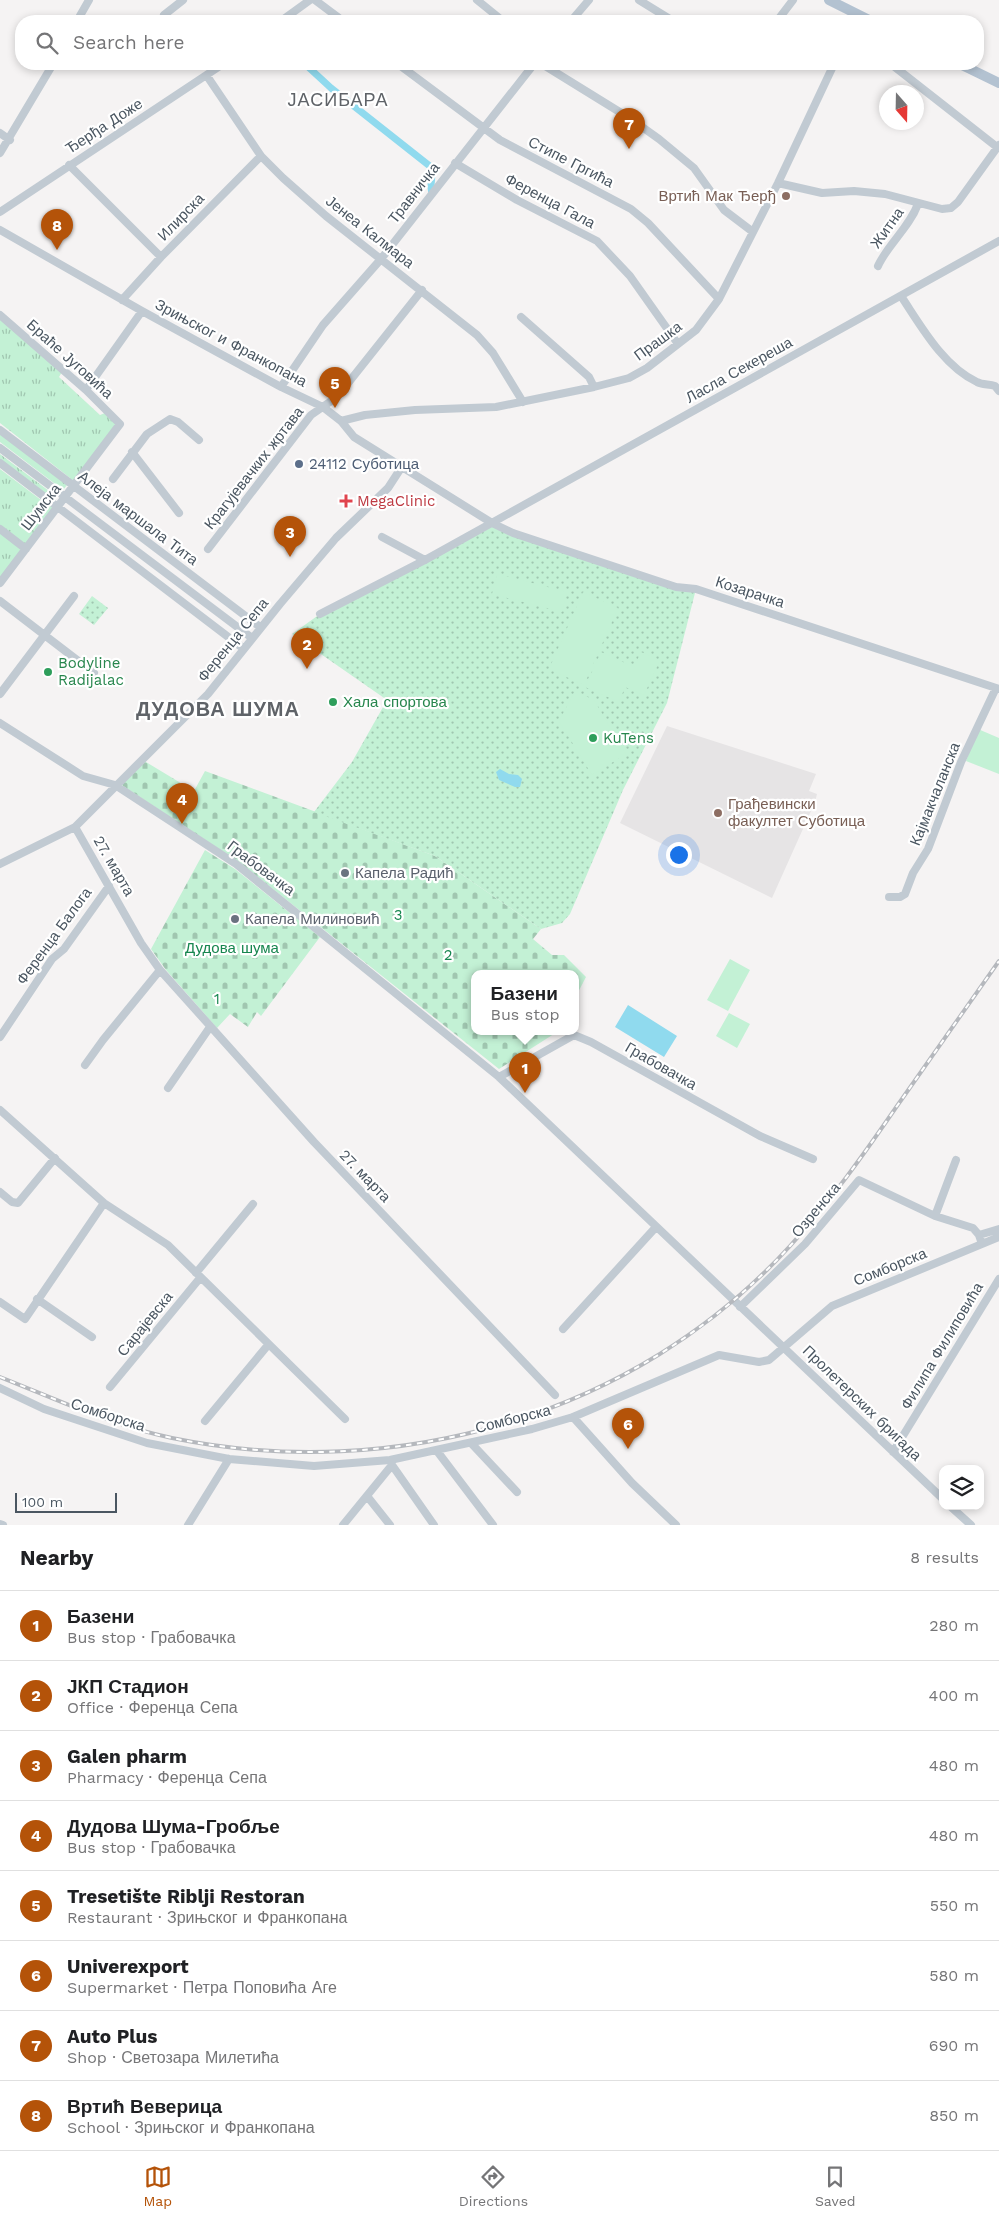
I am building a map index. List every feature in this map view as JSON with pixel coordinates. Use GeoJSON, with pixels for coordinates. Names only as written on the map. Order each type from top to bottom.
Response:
{"type":"FeatureCollection","features":[{"type":"Feature","properties":{"kind":"main road"},"geometry":{"type":"LineString","coordinates":[[829,0],[852,15]]}},
{"type":"Feature","properties":{"kind":"main road"},"geometry":{"type":"LineString","coordinates":[[972,70],[999,83]]}},
{"type":"Feature","properties":{"kind":"street"},"geometry":{"type":"LineString","coordinates":[[164,15],[183,0]]}},
{"type":"Feature","properties":{"kind":"street"},"geometry":{"type":"LineString","coordinates":[[289,15],[310,0]]}},
{"type":"Feature","properties":{"kind":"street"},"geometry":{"type":"LineString","coordinates":[[315,0],[335,15]]}},
{"type":"Feature","properties":{"kind":"street"},"geometry":{"type":"LineString","coordinates":[[477,0],[496,15]]}},
{"type":"Feature","properties":{"kind":"street"},"geometry":{"type":"LineString","coordinates":[[576,15],[589,0]]}},
{"type":"Feature","properties":{"kind":"street"},"geometry":{"type":"LineString","coordinates":[[640,0],[664,15]]}},
{"type":"Feature","properties":{"kind":"street"},"geometry":{"type":"LineString","coordinates":[[782,15],[793,0]]}},
{"type":"Feature","properties":{"kind":"street"},"geometry":{"type":"LineString","coordinates":[[80,15],[86,1]]}},
{"type":"Feature","properties":{"kind":"street"},"geometry":{"type":"LineString","coordinates":[[0,153],[10,140],[50,70]]}},
{"type":"Feature","properties":{"kind":"street","name":"Ђерђа Доже"},"geometry":{"type":"LineString","coordinates":[[0,212],[215,70]]}},
{"type":"Feature","properties":{"kind":"street","name":"Стипе Гргића"},"geometry":{"type":"LineString","coordinates":[[406,70],[482,128],[520,152],[632,209],[719,299]]}},
{"type":"Feature","properties":{"kind":"street","name":"Травничка"},"geometry":{"type":"LineString","coordinates":[[281,387],[323,325],[381,259],[529,70]]}},
{"type":"Feature","properties":{"kind":"street"},"geometry":{"type":"LineString","coordinates":[[552,70],[631,119],[659,139],[694,168],[724,210],[753,232]]}},
{"type":"Feature","properties":{"kind":"street","name":"Прашка"},"geometry":{"type":"LineString","coordinates":[[341,421],[374,414],[496,407],[594,387],[628,378],[647,368],[696,330],[719,299],[778,183],[831,70]]}},
{"type":"Feature","properties":{"kind":"street"},"geometry":{"type":"LineString","coordinates":[[778,183],[822,193],[854,191],[877,193],[942,209],[951,208],[958,202],[998,146],[899,70]]}},
{"type":"Feature","properties":{"kind":"street","name":"Јенеа Калмара"},"geometry":{"type":"LineString","coordinates":[[207,76],[261,156],[326,216],[477,335],[493,353],[523,402]]}},
{"type":"Feature","properties":{"kind":"street"},"geometry":{"type":"LineString","coordinates":[[0,133],[10,140]]}},
{"type":"Feature","properties":{"kind":"street","name":"Илирска"},"geometry":{"type":"LineString","coordinates":[[122,300],[261,156]]}},
{"type":"Feature","properties":{"kind":"street","name":"Ференца Гала"},"geometry":{"type":"LineString","coordinates":[[455,163],[517,200],[597,242],[630,276],[678,344]]}},
{"type":"Feature","properties":{"kind":"street"},"geometry":{"type":"LineString","coordinates":[[69,165],[161,258]]}},
{"type":"Feature","properties":{"kind":"street","name":"Житна"},"geometry":{"type":"LineString","coordinates":[[878,266],[884,253],[904,228],[918,204]]}},
{"type":"Feature","properties":{"kind":"street","name":"Зрињског и Франкопана"},"geometry":{"type":"LineString","coordinates":[[0,230],[142,311],[281,387],[323,407],[341,421],[354,438],[492,523]]}},
{"type":"Feature","properties":{"kind":"street","name":"Ласла Секереша"},"geometry":{"type":"LineString","coordinates":[[492,523],[999,241]]}},
{"type":"Feature","properties":{"kind":"street","name":"Крагујевачких жртава"},"geometry":{"type":"LineString","coordinates":[[208,549],[311,415],[337,396],[422,290]]}},
{"type":"Feature","properties":{"kind":"street"},"geometry":{"type":"LineString","coordinates":[[901,296],[925,332],[957,369],[979,384],[995,386],[999,391]]}},
{"type":"Feature","properties":{"kind":"street"},"geometry":{"type":"LineString","coordinates":[[86,390],[142,311]]}},
{"type":"Feature","properties":{"kind":"street","name":"Браће Југовића"},"geometry":{"type":"LineString","coordinates":[[0,315],[86,390],[120,424]]}},
{"type":"Feature","properties":{"kind":"street"},"geometry":{"type":"LineString","coordinates":[[521,317],[589,377],[594,387]]}},
{"type":"Feature","properties":{"kind":"street"},"geometry":{"type":"LineString","coordinates":[[113,479],[147,434],[170,419],[178,422],[199,440]]}},
{"type":"Feature","properties":{"kind":"street","name":"Шумска"},"geometry":{"type":"LineString","coordinates":[[0,583],[120,424]]}},
{"type":"Feature","properties":{"kind":"street","name":"Алеја маршала Тита"},"geometry":{"type":"LineString","coordinates":[[0,430],[260,627]]}},
{"type":"Feature","properties":{"kind":"street","name":"Алеја маршала Тита"},"geometry":{"type":"LineString","coordinates":[[0,448],[252,638]]}},
{"type":"Feature","properties":{"kind":"street"},"geometry":{"type":"LineString","coordinates":[[132,452],[178,513]]}},
{"type":"Feature","properties":{"kind":"street"},"geometry":{"type":"LineString","coordinates":[[0,463],[244,649]]}},
{"type":"Feature","properties":{"kind":"street","name":"Ференца Сепа"},"geometry":{"type":"LineString","coordinates":[[0,864],[75,827],[208,694],[260,627],[336,538],[388,488],[401,468]]}},
{"type":"Feature","properties":{"kind":"street"},"geometry":{"type":"LineString","coordinates":[[320,614],[492,523]]}},
{"type":"Feature","properties":{"kind":"street","name":"Козарачка"},"geometry":{"type":"LineString","coordinates":[[492,523],[513,533],[587,558],[676,587],[696,589],[998,688]]}},
{"type":"Feature","properties":{"kind":"street"},"geometry":{"type":"LineString","coordinates":[[0,530],[26,549]]}},
{"type":"Feature","properties":{"kind":"street"},"geometry":{"type":"LineString","coordinates":[[382,537],[425,560]]}},
{"type":"Feature","properties":{"kind":"street"},"geometry":{"type":"LineString","coordinates":[[0,694],[3,683],[74,596]]}},
{"type":"Feature","properties":{"kind":"street"},"geometry":{"type":"LineString","coordinates":[[0,601],[94,673]]}},
{"type":"Feature","properties":{"kind":"street","name":"Кајмакчаланска"},"geometry":{"type":"LineString","coordinates":[[889,897],[900,898],[905,894],[913,873],[928,849],[961,762],[998,688]]}},
{"type":"Feature","properties":{"kind":"street","name":"Грабовачка"},"geometry":{"type":"LineString","coordinates":[[0,723],[83,776],[116,785],[236,864],[499,1077],[785,1348]]}},
{"type":"Feature","properties":{"kind":"street","name":"27. марта"},"geometry":{"type":"LineString","coordinates":[[75,827],[142,943],[160,970],[314,1142],[555,1395]]}},
{"type":"Feature","properties":{"kind":"street","name":"Ференца Балога"},"geometry":{"type":"LineString","coordinates":[[0,1037],[52,958],[64,949],[109,886]]}},
{"type":"Feature","properties":{"kind":"street"},"geometry":{"type":"LineString","coordinates":[[85,1065],[160,970]]}},
{"type":"Feature","properties":{"kind":"street"},"geometry":{"type":"LineString","coordinates":[[168,1088],[210,1027]]}},
{"type":"Feature","properties":{"kind":"street","name":"Грабовачка"},"geometry":{"type":"LineString","coordinates":[[499,1077],[574,1035],[591,1042],[760,1136],[813,1159]]}},
{"type":"Feature","properties":{"kind":"street"},"geometry":{"type":"LineString","coordinates":[[0,1110],[104,1203],[168,1245],[345,1419]]}},
{"type":"Feature","properties":{"kind":"street"},"geometry":{"type":"LineString","coordinates":[[0,1192],[16,1204],[22,1200],[54,1158]]}},
{"type":"Feature","properties":{"kind":"street"},"geometry":{"type":"LineString","coordinates":[[935,1216],[956,1160]]}},
{"type":"Feature","properties":{"kind":"street","name":"Озренска"},"geometry":{"type":"LineString","coordinates":[[740,1307],[805,1244],[859,1180],[935,1216],[973,1228],[979,1235]]}},
{"type":"Feature","properties":{"kind":"street"},"geometry":{"type":"LineString","coordinates":[[0,1302],[25,1319],[104,1203]]}},
{"type":"Feature","properties":{"kind":"street","name":"Сарајевска"},"geometry":{"type":"LineString","coordinates":[[110,1387],[254,1204]]}},
{"type":"Feature","properties":{"kind":"street"},"geometry":{"type":"LineString","coordinates":[[563,1329],[656,1226]]}},
{"type":"Feature","properties":{"kind":"street"},"geometry":{"type":"LineString","coordinates":[[982,1244],[979,1235],[999,1229]]}},
{"type":"Feature","properties":{"kind":"street","name":"Сомборска"},"geometry":{"type":"LineString","coordinates":[[0,1388],[44,1409],[147,1442],[229,1459],[314,1466],[391,1463],[573,1417],[716,1356],[727,1355],[762,1362],[768,1360],[785,1348],[832,1306],[999,1237]]}},
{"type":"Feature","properties":{"kind":"street","name":"Филипа Филиповића"},"geometry":{"type":"LineString","coordinates":[[893,1452],[999,1279]]}},
{"type":"Feature","properties":{"kind":"street"},"geometry":{"type":"LineString","coordinates":[[37,1299],[92,1337]]}},
{"type":"Feature","properties":{"kind":"street"},"geometry":{"type":"LineString","coordinates":[[206,1421],[268,1345]]}},
{"type":"Feature","properties":{"kind":"street","name":"Пролетерских бригада"},"geometry":{"type":"LineString","coordinates":[[785,1348],[806,1371],[939,1495]]}},
{"type":"Feature","properties":{"kind":"street"},"geometry":{"type":"LineString","coordinates":[[573,1417],[632,1483],[676,1525]]}},
{"type":"Feature","properties":{"kind":"street"},"geometry":{"type":"LineString","coordinates":[[472,1443],[517,1492]]}},
{"type":"Feature","properties":{"kind":"street"},"geometry":{"type":"LineString","coordinates":[[437,1451],[493,1525]]}},
{"type":"Feature","properties":{"kind":"street"},"geometry":{"type":"LineString","coordinates":[[188,1525],[229,1459]]}},
{"type":"Feature","properties":{"kind":"street"},"geometry":{"type":"LineString","coordinates":[[342,1525],[367,1496],[391,1463],[434,1525]]}},
{"type":"Feature","properties":{"kind":"street"},"geometry":{"type":"LineString","coordinates":[[367,1496],[390,1525]]}},
{"type":"Feature","properties":{"kind":"street"},"geometry":{"type":"LineString","coordinates":[[954,1510],[971,1525]]}},
{"type":"Feature","properties":{"kind":"shaded area","name":"Грађевински факултет Суботица"},"geometry":{"type":"Polygon","coordinates":[[[667,726],[816,774],[809,791],[817,794],[815,802],[772,898],[620,823],[667,726]]]}},
{"type":"Feature","properties":{"kind":"green space"},"geometry":{"type":"Polygon","coordinates":[[[0,317],[62,372],[59,377],[100,415],[105,413],[118,424],[73,485],[68,482],[70,478],[0,423],[0,317]]]}},
{"type":"Feature","properties":{"kind":"green space"},"geometry":{"type":"Polygon","coordinates":[[[0,433],[67,485],[63,490],[0,442],[0,433]]]}},
{"type":"Feature","properties":{"kind":"green space"},"geometry":{"type":"Polygon","coordinates":[[[0,454],[57,497],[54,501],[0,460],[0,454]]]}},
{"type":"Feature","properties":{"kind":"green space"},"geometry":{"type":"Polygon","coordinates":[[[0,469],[49,506],[52,504],[55,506],[0,579],[0,469]]]}},
{"type":"Feature","properties":{"kind":"green space"},"geometry":{"type":"Polygon","coordinates":[[[492,523],[587,558],[696,589],[667,703],[623,790],[570,914],[562,923],[541,929],[435,856],[314,812],[352,762],[387,700],[292,634],[320,614],[492,523]]]}},
{"type":"Feature","properties":{"kind":"green space"},"geometry":{"type":"Polygon","coordinates":[[[497,574],[567,592],[562,612],[492,594],[497,574]]]}},
{"type":"Feature","properties":{"kind":"green space"},"geometry":{"type":"Polygon","coordinates":[[[583,592],[618,608],[584,685],[549,669],[583,592]]]}},
{"type":"Feature","properties":{"kind":"green space"},"geometry":{"type":"Polygon","coordinates":[[[92,596],[108,608],[94,625],[79,614],[92,596]]]}},
{"type":"Feature","properties":{"kind":"green space"},"geometry":{"type":"Polygon","coordinates":[[[601,652],[634,667],[641,652],[660,660],[644,695],[625,687],[619,702],[585,687],[601,652]]]}},
{"type":"Feature","properties":{"kind":"green space","name":"KuTens"},"geometry":{"type":"Polygon","coordinates":[[[575,691],[594,700],[626,754],[592,775],[559,721],[575,691]]]}},
{"type":"Feature","properties":{"kind":"green space"},"geometry":{"type":"Polygon","coordinates":[[[978,729],[999,738],[999,774],[966,761],[978,729]]]}},
{"type":"Feature","properties":{"kind":"green space","name":"Дудова шума"},"geometry":{"type":"Polygon","coordinates":[[[141,759],[194,791],[205,771],[435,856],[541,929],[533,939],[552,955],[564,955],[579,970],[471,970],[471,1035],[552,1035],[499,1069],[239,862],[120,784],[141,759]]]}},
{"type":"Feature","properties":{"kind":"green space","name":"Дудова шума"},"geometry":{"type":"Polygon","coordinates":[[[205,850],[235,869],[320,937],[261,1016],[257,1012],[248,1027],[230,1014],[217,1028],[166,970],[151,949],[205,850]]]}},
{"type":"Feature","properties":{"kind":"green space"},"geometry":{"type":"Polygon","coordinates":[[[730,959],[750,970],[728,1011],[707,1000],[730,959]]]}},
{"type":"Feature","properties":{"kind":"green space","name":"Дудова шума"},"geometry":{"type":"Polygon","coordinates":[[[579,970],[586,977],[579,990],[579,970]]]}},
{"type":"Feature","properties":{"kind":"green space"},"geometry":{"type":"Polygon","coordinates":[[[729,1013],[750,1024],[737,1048],[716,1036],[729,1013]]]}},
{"type":"Feature","properties":{"kind":"water"},"geometry":{"type":"Polygon","coordinates":[[[500,769],[509,774],[518,775],[522,779],[520,787],[515,787],[499,780],[496,772],[500,769]]]}},
{"type":"Feature","properties":{"kind":"water"},"geometry":{"type":"Polygon","coordinates":[[[628,1005],[677,1036],[664,1057],[615,1027],[628,1005]]]}},
{"type":"Feature","properties":{"kind":"waterway"},"geometry":{"type":"LineString","coordinates":[[312,70],[331,88],[431,167],[432,193]]}},
{"type":"Feature","properties":{"kind":"railway"},"geometry":{"type":"LineString","coordinates":[[0,1377],[85,1411],[150,1433],[256,1450],[341,1451],[425,1442],[506,1423],[585,1394],[659,1354],[728,1305],[790,1246],[833,1195],[859,1160],[999,961]]}},
{"type":"Feature","properties":{"kind":"place","name":"Auto Plus"},"geometry":{"type":"Point","coordinates":[629,149]}},
{"type":"Feature","properties":{"kind":"place","name":"Вртић Мак Ђерђ"},"geometry":{"type":"Point","coordinates":[786,196]}},
{"type":"Feature","properties":{"kind":"place","name":"Вртић Веверица"},"geometry":{"type":"Point","coordinates":[57,250]}},
{"type":"Feature","properties":{"kind":"place","name":"Tresetište Riblji Restoran"},"geometry":{"type":"Point","coordinates":[335,408]}},
{"type":"Feature","properties":{"kind":"place","name":"24112 Суботица"},"geometry":{"type":"Point","coordinates":[299,464]}},
{"type":"Feature","properties":{"kind":"place","name":"MegaClinic"},"geometry":{"type":"Point","coordinates":[346,501]}},
{"type":"Feature","properties":{"kind":"place","name":"Galen pharm"},"geometry":{"type":"Point","coordinates":[290,557]}},
{"type":"Feature","properties":{"kind":"place","name":"ЈКП Стадион"},"geometry":{"type":"Point","coordinates":[307,669]}},
{"type":"Feature","properties":{"kind":"place","name":"Bodyline Radijalac"},"geometry":{"type":"Point","coordinates":[48,672]}},
{"type":"Feature","properties":{"kind":"place","name":"Хала спортова"},"geometry":{"type":"Point","coordinates":[333,702]}},
{"type":"Feature","properties":{"kind":"place","name":"KuTens"},"geometry":{"type":"Point","coordinates":[593,738]}},
{"type":"Feature","properties":{"kind":"place","name":"Грађевински факултет Суботица"},"geometry":{"type":"Point","coordinates":[718,813]}},
{"type":"Feature","properties":{"kind":"place","name":"Дудова Шума-Гробље"},"geometry":{"type":"Point","coordinates":[182,824]}},
{"type":"Feature","properties":{"kind":"place","name":"Капела Радић"},"geometry":{"type":"Point","coordinates":[345,873]}},
{"type":"Feature","properties":{"kind":"place","name":"Капела Милиновић"},"geometry":{"type":"Point","coordinates":[235,919]}},
{"type":"Feature","properties":{"kind":"place","name":"Базени"},"geometry":{"type":"Point","coordinates":[525,1093]}},
{"type":"Feature","properties":{"kind":"place","name":"Univerexport"},"geometry":{"type":"Point","coordinates":[628,1449]}},
{"type":"Feature","properties":{"kind":"district","name":"ЈАСИБАРА"},"geometry":{"type":"Point","coordinates":[338,100]}},
{"type":"Feature","properties":{"kind":"district","name":"ДУДОВА ШУМА"},"geometry":{"type":"Point","coordinates":[218,709]}},
{"type":"Feature","properties":{"kind":"park label","name":"3"},"geometry":{"type":"Point","coordinates":[398,915]}},
{"type":"Feature","properties":{"kind":"park label","name":"2"},"geometry":{"type":"Point","coordinates":[448,955]}},
{"type":"Feature","properties":{"kind":"park label","name":"1"},"geometry":{"type":"Point","coordinates":[217,999]}}]}
